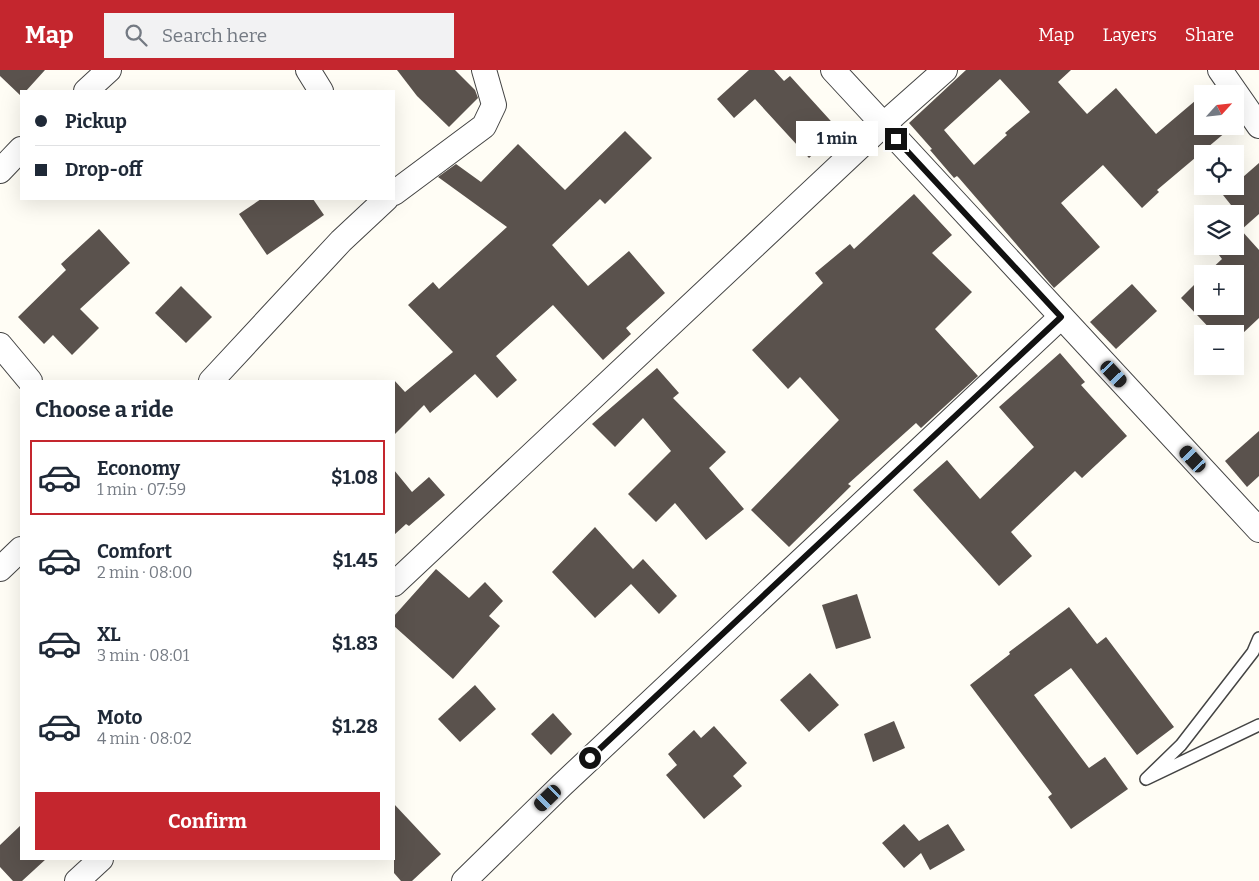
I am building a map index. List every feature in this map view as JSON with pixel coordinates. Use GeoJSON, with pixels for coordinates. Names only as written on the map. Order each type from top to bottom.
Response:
{"type":"FeatureCollection","features":[{"type":"Feature","properties":{"kind":"street"},"geometry":{"type":"LineString","coordinates":[[308,70],[320,90]]}},
{"type":"Feature","properties":{"kind":"street"},"geometry":{"type":"LineString","coordinates":[[395,192],[484,126],[494,105],[484,70]]}},
{"type":"Feature","properties":{"kind":"street"},"geometry":{"type":"LineString","coordinates":[[833,70],[1259,530]]}},
{"type":"Feature","properties":{"kind":"street"},"geometry":{"type":"LineString","coordinates":[[395,583],[883,125],[945,70]]}},
{"type":"Feature","properties":{"kind":"street"},"geometry":{"type":"LineString","coordinates":[[1220,70],[1259,126]]}},
{"type":"Feature","properties":{"kind":"street"},"geometry":{"type":"LineString","coordinates":[[0,171],[20,149]]}},
{"type":"Feature","properties":{"kind":"street"},"geometry":{"type":"LineString","coordinates":[[212,380],[341,241],[385,200]]}},
{"type":"Feature","properties":{"kind":"street"},"geometry":{"type":"LineString","coordinates":[[464,881],[562,785],[1061,317]]}},
{"type":"Feature","properties":{"kind":"street"},"geometry":{"type":"LineString","coordinates":[[0,345],[29,380]]}},
{"type":"Feature","properties":{"kind":"street"},"geometry":{"type":"LineString","coordinates":[[0,570],[20,551]]}},
{"type":"Feature","properties":{"kind":"street"},"geometry":{"type":"LineString","coordinates":[[77,881],[100,860]]}},
{"type":"Feature","properties":{"kind":"lane"},"geometry":{"type":"LineString","coordinates":[[1259,638],[1253,652],[1180,745],[1146,780],[1259,725]]}},
{"type":"Feature","properties":{"kind":"building"},"geometry":{"type":"Polygon","coordinates":[[[0,70],[45,70],[27,90],[20,90],[20,95],[0,76],[0,70]]]}},
{"type":"Feature","properties":{"kind":"building"},"geometry":{"type":"Polygon","coordinates":[[[397,70],[455,70],[475,90],[478,98],[449,127],[417,96],[397,70]]]}},
{"type":"Feature","properties":{"kind":"building"},"geometry":{"type":"Polygon","coordinates":[[[749,70],[774,70],[784,81],[790,76],[839,130],[809,158],[755,99],[734,118],[717,99],[749,70]]]}},
{"type":"Feature","properties":{"kind":"building"},"geometry":{"type":"Polygon","coordinates":[[[966,70],[1071,70],[1058,82],[1087,114],[1116,88],[1156,134],[1194,102],[1194,135],[1222,135],[1210,145],[1194,145],[1194,159],[1157,190],[1159,192],[1142,208],[1103,165],[1061,203],[1100,247],[1054,288],[959,178],[957,176],[954,178],[930,150],[932,149],[909,123],[966,70]],[[1000,79],[944,130],[974,165],[1007,135],[1005,133],[1030,112],[1000,79]]]}},
{"type":"Feature","properties":{"kind":"building"},"geometry":{"type":"Polygon","coordinates":[[[625,131],[652,158],[605,204],[600,199],[552,245],[588,286],[629,251],[665,293],[626,328],[631,334],[603,360],[553,305],[496,356],[517,380],[497,398],[475,374],[430,413],[424,405],[395,434],[395,381],[405,392],[453,352],[408,305],[433,282],[439,289],[507,227],[438,177],[456,164],[481,182],[518,144],[565,190],[625,131]]]}},
{"type":"Feature","properties":{"kind":"building"},"geometry":{"type":"Polygon","coordinates":[[[1259,163],[1259,214],[1244,227],[1244,205],[1231,205],[1223,195],[1244,195],[1244,176],[1259,163]]]}},
{"type":"Feature","properties":{"kind":"building"},"geometry":{"type":"Polygon","coordinates":[[[914,194],[952,235],[932,253],[972,292],[935,329],[978,376],[921,428],[916,423],[848,484],[851,486],[789,547],[751,510],[839,420],[800,377],[788,389],[752,350],[823,283],[815,273],[850,244],[854,249],[914,194]]]}},
{"type":"Feature","properties":{"kind":"building"},"geometry":{"type":"Polygon","coordinates":[[[260,200],[314,200],[324,215],[267,255],[239,214],[260,200]]]}},
{"type":"Feature","properties":{"kind":"building"},"geometry":{"type":"Polygon","coordinates":[[[99,229],[130,263],[80,309],[99,328],[72,355],[53,335],[44,344],[18,317],[66,270],[61,264],[99,229]]]}},
{"type":"Feature","properties":{"kind":"building"},"geometry":{"type":"Polygon","coordinates":[[[1244,233],[1259,250],[1259,318],[1244,332],[1244,325],[1206,325],[1197,315],[1244,315],[1244,265],[1216,265],[1222,259],[1219,255],[1244,255],[1244,233]]]}},
{"type":"Feature","properties":{"kind":"building"},"geometry":{"type":"Polygon","coordinates":[[[1132,284],[1157,311],[1116,349],[1090,322],[1132,284]]]}},
{"type":"Feature","properties":{"kind":"building"},"geometry":{"type":"Polygon","coordinates":[[[1194,285],[1194,312],[1181,298],[1194,285]]]}},
{"type":"Feature","properties":{"kind":"building"},"geometry":{"type":"Polygon","coordinates":[[[181,286],[212,317],[186,343],[155,313],[181,286]]]}},
{"type":"Feature","properties":{"kind":"building"},"geometry":{"type":"Polygon","coordinates":[[[1060,353],[1085,382],[1081,385],[1127,436],[1082,478],[1075,471],[1011,532],[1032,556],[999,586],[913,490],[947,460],[980,499],[1034,447],[999,407],[1060,353]]]}},
{"type":"Feature","properties":{"kind":"building"},"geometry":{"type":"Polygon","coordinates":[[[657,368],[679,393],[673,398],[726,452],[709,468],[744,509],[706,540],[675,503],[656,522],[628,494],[671,451],[643,418],[615,447],[592,424],[657,368]]]}},
{"type":"Feature","properties":{"kind":"building"},"geometry":{"type":"Polygon","coordinates":[[[1259,431],[1259,476],[1247,487],[1225,461],[1259,431]]]}},
{"type":"Feature","properties":{"kind":"building"},"geometry":{"type":"Polygon","coordinates":[[[395,471],[412,492],[429,477],[445,495],[409,526],[406,524],[395,534],[395,471]]]}},
{"type":"Feature","properties":{"kind":"building"},"geometry":{"type":"Polygon","coordinates":[[[595,527],[633,569],[643,559],[677,596],[659,614],[631,584],[595,618],[552,572],[595,527]]]}},
{"type":"Feature","properties":{"kind":"building"},"geometry":{"type":"Polygon","coordinates":[[[436,569],[469,598],[485,582],[503,601],[489,616],[500,626],[453,679],[395,627],[395,615],[436,569]]]}},
{"type":"Feature","properties":{"kind":"building"},"geometry":{"type":"Polygon","coordinates":[[[857,594],[871,638],[836,649],[822,605],[857,594]]]}},
{"type":"Feature","properties":{"kind":"building"},"geometry":{"type":"Polygon","coordinates":[[[1069,607],[1097,644],[1106,637],[1174,727],[1137,755],[1071,668],[1034,695],[1089,768],[1105,757],[1128,789],[1071,829],[1048,797],[1052,794],[970,685],[1010,654],[1009,652],[1069,607]]]}},
{"type":"Feature","properties":{"kind":"building"},"geometry":{"type":"Polygon","coordinates":[[[810,673],[839,705],[809,732],[780,700],[810,673]]]}},
{"type":"Feature","properties":{"kind":"building"},"geometry":{"type":"Polygon","coordinates":[[[475,685],[496,709],[460,742],[438,719],[475,685]]]}},
{"type":"Feature","properties":{"kind":"building"},"geometry":{"type":"Polygon","coordinates":[[[553,713],[572,734],[551,755],[531,734],[553,713]]]}},
{"type":"Feature","properties":{"kind":"building"},"geometry":{"type":"Polygon","coordinates":[[[894,721],[905,748],[873,762],[864,734],[894,721]]]}},
{"type":"Feature","properties":{"kind":"building"},"geometry":{"type":"Polygon","coordinates":[[[714,726],[747,763],[733,776],[742,786],[704,819],[666,775],[677,765],[668,754],[694,730],[701,738],[714,726]]]}},
{"type":"Feature","properties":{"kind":"building"},"geometry":{"type":"Polygon","coordinates":[[[395,805],[441,854],[412,881],[401,881],[394,873],[395,805]]]}},
{"type":"Feature","properties":{"kind":"building"},"geometry":{"type":"Polygon","coordinates":[[[904,824],[919,841],[948,824],[965,850],[930,870],[921,853],[904,868],[882,843],[904,824]]]}},
{"type":"Feature","properties":{"kind":"building"},"geometry":{"type":"Polygon","coordinates":[[[20,826],[20,860],[45,860],[22,881],[13,881],[0,867],[0,845],[20,826]]]}},
{"type":"Feature","properties":{"kind":"route"},"geometry":{"type":"LineString","coordinates":[[590,758],[1061,317],[896,139]]}}]}
